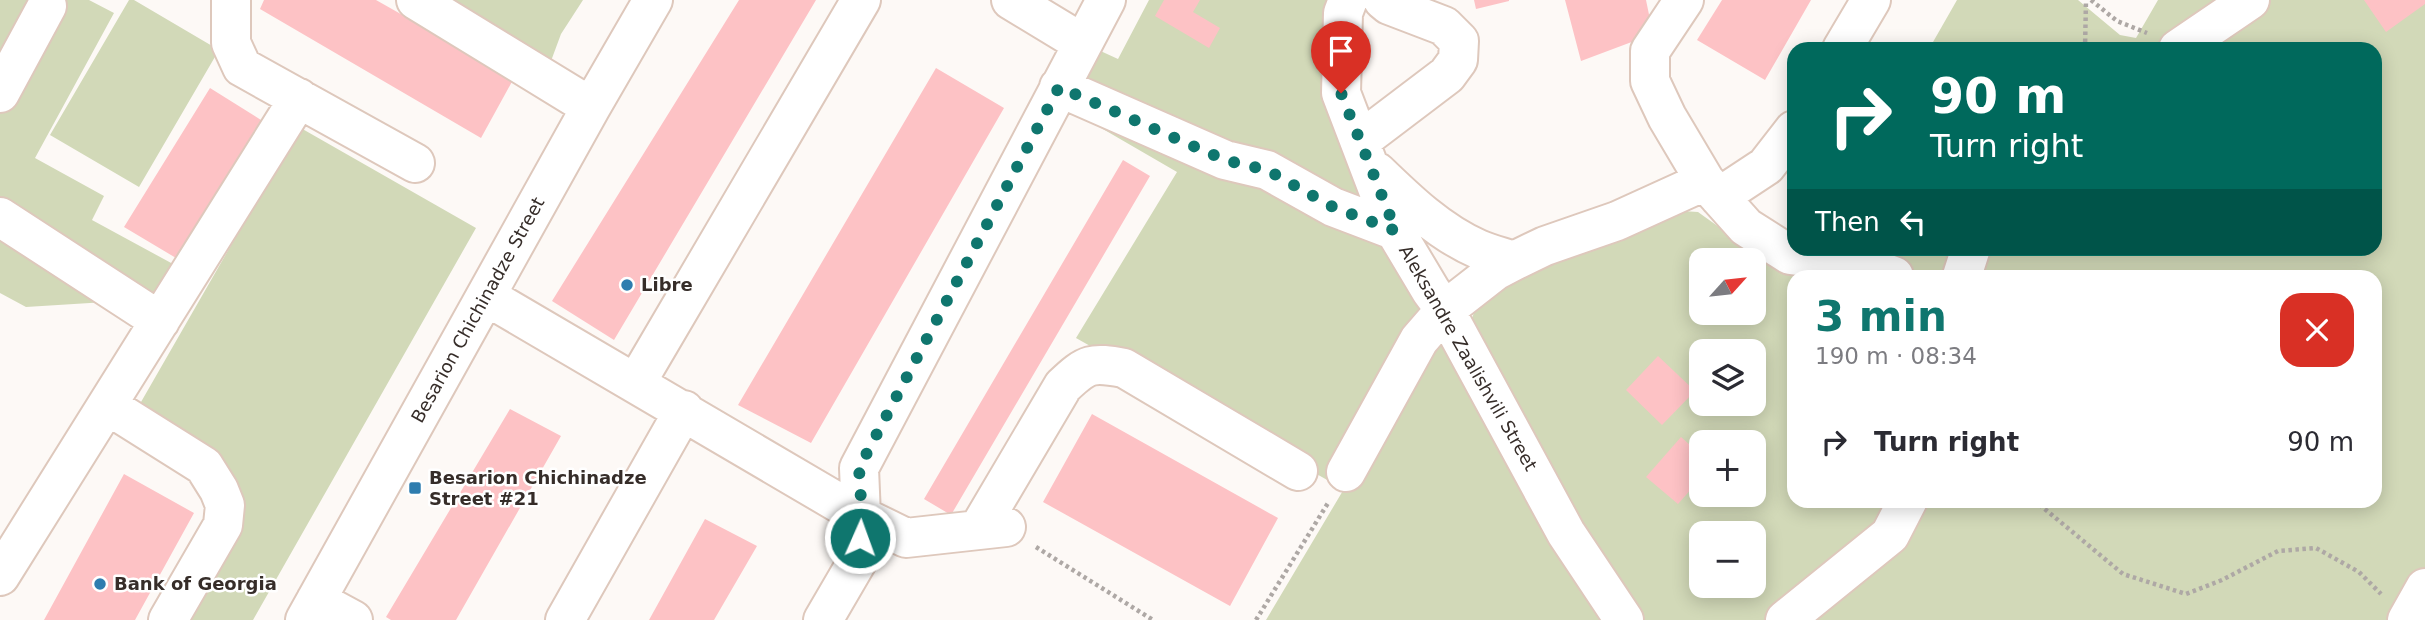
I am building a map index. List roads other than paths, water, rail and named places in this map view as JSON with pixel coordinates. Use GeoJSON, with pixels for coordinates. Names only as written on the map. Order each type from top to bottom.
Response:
{"type":"FeatureCollection","features":[{"type":"Feature","properties":{"kind":"street"},"geometry":{"type":"LineString","coordinates":[[231,0],[231,43],[242,67],[415,163]]}},
{"type":"Feature","properties":{"kind":"street"},"geometry":{"type":"LineString","coordinates":[[416,0],[591,107]]}},
{"type":"Feature","properties":{"kind":"street","name":"Besarion Chichinadze Street"},"geometry":{"type":"LineString","coordinates":[[310,610],[653,0]]}},
{"type":"Feature","properties":{"kind":"street"},"geometry":{"type":"LineString","coordinates":[[636,383],[861,0]]}},
{"type":"Feature","properties":{"kind":"street"},"geometry":{"type":"LineString","coordinates":[[1011,0],[1082,43]]}},
{"type":"Feature","properties":{"kind":"street"},"geometry":{"type":"LineString","coordinates":[[823,620],[858,560],[862,516],[859,468],[1106,0]]}},
{"type":"Feature","properties":{"kind":"street","name":"Aleksandre Zaalishvili Street"},"geometry":{"type":"LineString","coordinates":[[1348,0],[1343,13],[1341,93],[1396,231],[1445,310],[1566,533],[1624,620]]}},
{"type":"Feature","properties":{"kind":"street"},"geometry":{"type":"LineString","coordinates":[[1382,0],[1444,26],[1459,41],[1458,60],[1447,75],[1364,153],[1417,210],[1476,248],[1514,261]]}},
{"type":"Feature","properties":{"kind":"street"},"geometry":{"type":"LineString","coordinates":[[1684,0],[1650,51],[1650,81],[1668,117],[1712,189],[1746,227],[1787,252]]}},
{"type":"Feature","properties":{"kind":"street"},"geometry":{"type":"LineString","coordinates":[[1846,42],[1871,0]]}},
{"type":"Feature","properties":{"kind":"street"},"geometry":{"type":"LineString","coordinates":[[2189,42],[2250,0]]}},
{"type":"Feature","properties":{"kind":"street"},"geometry":{"type":"LineString","coordinates":[[0,93],[47,6]]}},
{"type":"Feature","properties":{"kind":"street"},"geometry":{"type":"LineString","coordinates":[[1059,87],[1225,160],[1267,170],[1333,207],[1396,231]]}},
{"type":"Feature","properties":{"kind":"street"},"geometry":{"type":"LineString","coordinates":[[0,576],[299,98]]}},
{"type":"Feature","properties":{"kind":"street"},"geometry":{"type":"LineString","coordinates":[[1346,472],[1419,340],[1445,310],[1495,271],[1545,246],[1712,189],[1766,166],[1787,139]]}},
{"type":"Feature","properties":{"kind":"street"},"geometry":{"type":"LineString","coordinates":[[0,217],[160,321]]}},
{"type":"Feature","properties":{"kind":"street"},"geometry":{"type":"LineString","coordinates":[[1804,256],[1861,264],[1878,270]]}},
{"type":"Feature","properties":{"kind":"street"},"geometry":{"type":"LineString","coordinates":[[486,296],[862,516],[906,538],[992,529],[1063,386],[1079,371],[1097,363],[1125,368],[1298,471]]}},
{"type":"Feature","properties":{"kind":"street"},"geometry":{"type":"LineString","coordinates":[[107,405],[204,466],[225,505],[223,524],[168,620]]}},
{"type":"Feature","properties":{"kind":"street"},"geometry":{"type":"LineString","coordinates":[[565,620],[684,411]]}},
{"type":"Feature","properties":{"kind":"street"},"geometry":{"type":"LineString","coordinates":[[1785,620],[1890,535],[1904,508]]}},
{"type":"Feature","properties":{"kind":"street"},"geometry":{"type":"LineString","coordinates":[[2407,620],[2425,588]]}},
{"type":"Feature","properties":{"kind":"street"},"geometry":{"type":"LineString","coordinates":[[310,610],[353,620]]}},
{"type":"Feature","properties":{"kind":"place","name":"Libre"},"geometry":{"type":"Point","coordinates":[627,285]}},
{"type":"Feature","properties":{"kind":"place","name":"Besarion Chichinadze Street #21"},"geometry":{"type":"Point","coordinates":[415,488]}},
{"type":"Feature","properties":{"kind":"place","name":"Bank of Georgia"},"geometry":{"type":"Point","coordinates":[100,584]}}]}
